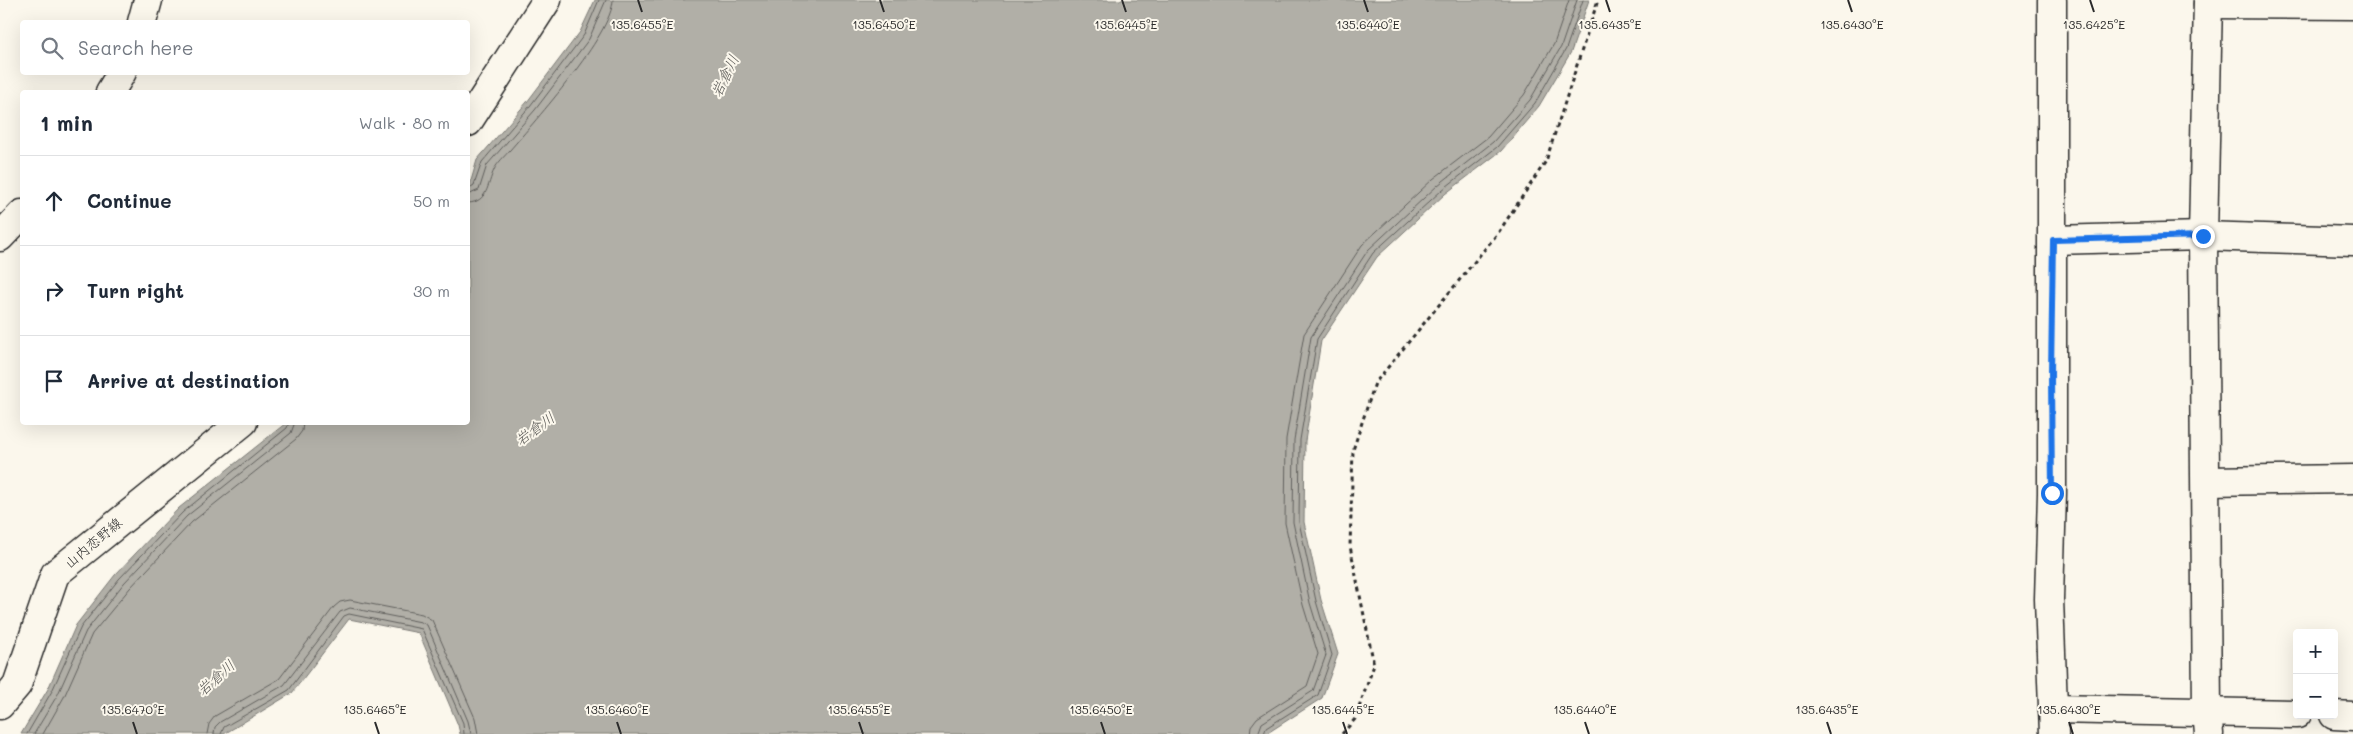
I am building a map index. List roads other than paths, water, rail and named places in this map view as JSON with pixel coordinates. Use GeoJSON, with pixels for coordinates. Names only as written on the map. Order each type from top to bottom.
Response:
{"type":"FeatureCollection","features":[{"type":"Feature","properties":{"kind":"street"},"geometry":{"type":"LineString","coordinates":[[143,20],[148,0]]}},
{"type":"Feature","properties":{"kind":"street"},"geometry":{"type":"LineString","coordinates":[[470,119],[547,0]]}},
{"type":"Feature","properties":{"kind":"street"},"geometry":{"type":"LineString","coordinates":[[2052,0],[2052,493],[2049,599],[2053,721],[2208,722],[2293,714]]}},
{"type":"Feature","properties":{"kind":"street"},"geometry":{"type":"LineString","coordinates":[[2208,722],[2203,236],[2208,2],[2353,5]]}},
{"type":"Feature","properties":{"kind":"street"},"geometry":{"type":"LineString","coordinates":[[111,90],[120,75]]}},
{"type":"Feature","properties":{"kind":"street"},"geometry":{"type":"LineString","coordinates":[[0,237],[20,216]]}},
{"type":"Feature","properties":{"kind":"street"},"geometry":{"type":"LineString","coordinates":[[2053,240],[2203,236],[2353,241]]}},
{"type":"Feature","properties":{"kind":"street","name":"山内恋野線"},"geometry":{"type":"LineString","coordinates":[[0,705],[16,686],[55,574],[239,425]]}},
{"type":"Feature","properties":{"kind":"street"},"geometry":{"type":"LineString","coordinates":[[2206,481],[2353,479]]}},
{"type":"Feature","properties":{"kind":"street"},"geometry":{"type":"LineString","coordinates":[[2338,715],[2353,716]]}},
{"type":"Feature","properties":{"kind":"water","name":"岩倉川"},"geometry":{"type":"Polygon","coordinates":[[[595,0],[1589,0],[1571,52],[1539,106],[1501,151],[1445,194],[1377,257],[1321,341],[1305,441],[1304,522],[1321,600],[1338,654],[1322,698],[1266,734],[460,734],[458,725],[419,633],[349,619],[292,693],[224,734],[21,734],[48,689],[76,625],[115,575],[179,508],[283,425],[470,425],[470,184],[477,160],[527,102],[580,32],[595,0]]]}}]}
